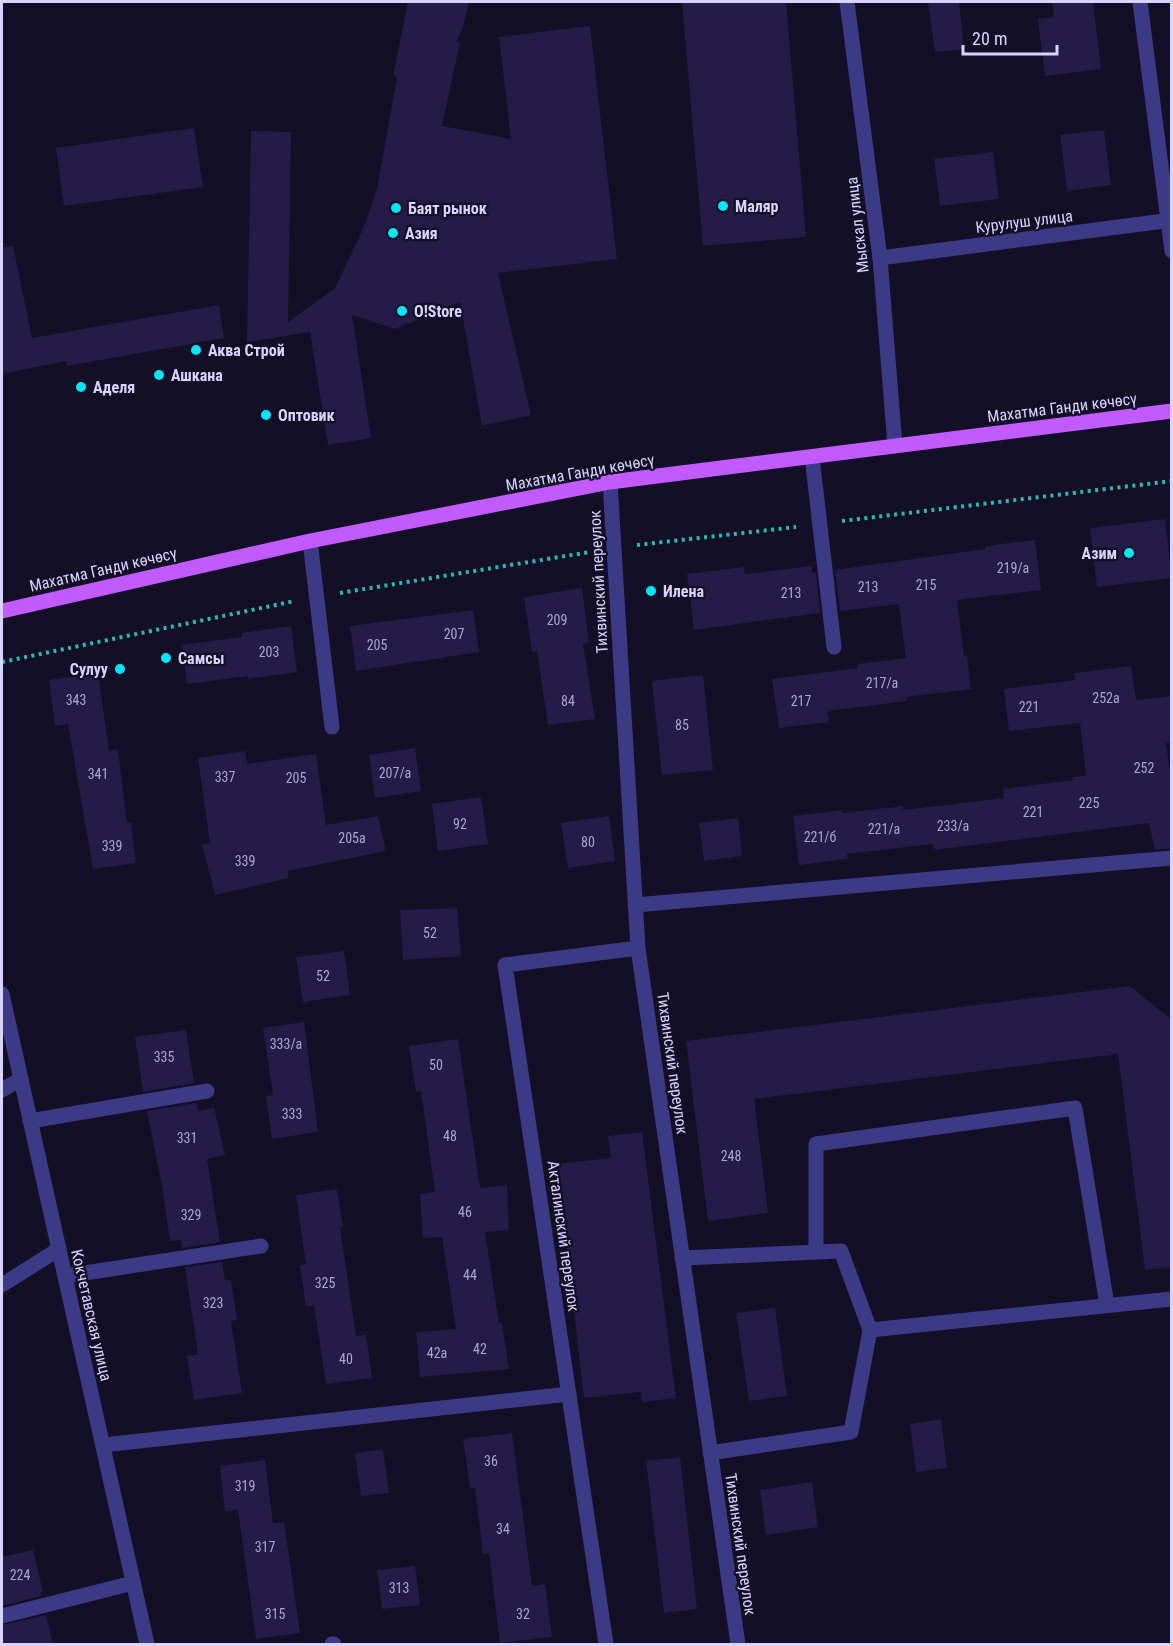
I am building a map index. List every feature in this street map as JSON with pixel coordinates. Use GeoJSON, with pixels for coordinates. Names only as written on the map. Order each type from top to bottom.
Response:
{"type":"FeatureCollection","features":[{"type":"Feature","properties":{"kind":"main road","name":"Махатма Ганди көчөсү"},"geometry":{"type":"LineString","coordinates":[[2,611],[310,541],[610,482],[1172,411]]}},
{"type":"Feature","properties":{"kind":"street","name":"Мыскал улица"},"geometry":{"type":"LineString","coordinates":[[847,2],[880,258],[896,446]]}},
{"type":"Feature","properties":{"kind":"street"},"geometry":{"type":"LineString","coordinates":[[1140,2],[1170,220],[1172,251]]}},
{"type":"Feature","properties":{"kind":"street","name":"Курулуш улица"},"geometry":{"type":"LineString","coordinates":[[880,258],[1170,220]]}},
{"type":"Feature","properties":{"kind":"street"},"geometry":{"type":"LineString","coordinates":[[812,457],[834,647]]}},
{"type":"Feature","properties":{"kind":"street","name":"Тихвинский переулок"},"geometry":{"type":"LineString","coordinates":[[610,482],[638,948],[738,1644]]}},
{"type":"Feature","properties":{"kind":"street"},"geometry":{"type":"LineString","coordinates":[[310,541],[332,727]]}},
{"type":"Feature","properties":{"kind":"street"},"geometry":{"type":"LineString","coordinates":[[635,905],[1172,858]]}},
{"type":"Feature","properties":{"kind":"street","name":"Акталинский переулок"},"geometry":{"type":"LineString","coordinates":[[606,1644],[505,964],[638,948]]}},
{"type":"Feature","properties":{"kind":"street","name":"Кокчетавская улица"},"geometry":{"type":"LineString","coordinates":[[2,994],[147,1644]]}},
{"type":"Feature","properties":{"kind":"street"},"geometry":{"type":"LineString","coordinates":[[2,1090],[21,1079]]}},
{"type":"Feature","properties":{"kind":"street"},"geometry":{"type":"LineString","coordinates":[[30,1121],[207,1091]]}},
{"type":"Feature","properties":{"kind":"street"},"geometry":{"type":"LineString","coordinates":[[816,1252],[816,1144],[1075,1108],[1107,1305]]}},
{"type":"Feature","properties":{"kind":"street"},"geometry":{"type":"LineString","coordinates":[[65,1276],[261,1246]]}},
{"type":"Feature","properties":{"kind":"street"},"geometry":{"type":"LineString","coordinates":[[2,1285],[59,1249]]}},
{"type":"Feature","properties":{"kind":"street"},"geometry":{"type":"LineString","coordinates":[[682,1258],[841,1251],[870,1330],[851,1432],[710,1453]]}},
{"type":"Feature","properties":{"kind":"street"},"geometry":{"type":"LineString","coordinates":[[870,1330],[1172,1299]]}},
{"type":"Feature","properties":{"kind":"street"},"geometry":{"type":"LineString","coordinates":[[103,1445],[569,1394]]}},
{"type":"Feature","properties":{"kind":"street"},"geometry":{"type":"LineString","coordinates":[[2,1616],[134,1583]]}},
{"type":"Feature","properties":{"kind":"path"},"geometry":{"type":"LineString","coordinates":[[2,662],[316,596],[614,548],[1172,481]]}},
{"type":"Feature","properties":{"kind":"building"},"geometry":{"type":"Polygon","coordinates":[[[408,2],[469,2],[463,27],[456,42],[460,42],[442,126],[511,139],[499,37],[590,26],[617,259],[498,273],[531,415],[482,426],[460,302],[395,329],[352,315],[371,438],[328,445],[310,332],[247,342],[251,131],[291,132],[288,322],[335,288],[364,227],[377,189],[397,77],[393,76],[408,2]]]}},
{"type":"Feature","properties":{"kind":"building"},"geometry":{"type":"Polygon","coordinates":[[[682,2],[786,2],[806,237],[703,246],[682,2]]]}},
{"type":"Feature","properties":{"kind":"building"},"geometry":{"type":"Polygon","coordinates":[[[928,2],[959,2],[964,49],[935,52],[928,2]]]}},
{"type":"Feature","properties":{"kind":"building"},"geometry":{"type":"Polygon","coordinates":[[[1052,2],[1093,2],[1101,69],[1045,76],[1038,19],[1054,17],[1052,2]]]}},
{"type":"Feature","properties":{"kind":"building"},"geometry":{"type":"Polygon","coordinates":[[[194,128],[203,187],[64,206],[56,148],[194,128]]]}},
{"type":"Feature","properties":{"kind":"building"},"geometry":{"type":"Polygon","coordinates":[[[1104,130],[1111,185],[1067,191],[1060,135],[1104,130]]]}},
{"type":"Feature","properties":{"kind":"building"},"geometry":{"type":"Polygon","coordinates":[[[993,152],[999,199],[940,206],[934,159],[993,152]]]}},
{"type":"Feature","properties":{"kind":"building"},"geometry":{"type":"Polygon","coordinates":[[[13,246],[32,338],[219,305],[224,338],[67,366],[66,361],[2,374],[2,247],[13,246]]]}},
{"type":"Feature","properties":{"kind":"building"},"geometry":{"type":"Polygon","coordinates":[[[1165,519],[1172,578],[1097,587],[1090,528],[1165,519]]]}},
{"type":"Feature","properties":{"kind":"building"},"geometry":{"type":"Polygon","coordinates":[[[1035,540],[1041,590],[957,600],[971,689],[906,697],[907,701],[827,711],[829,722],[779,728],[772,679],[858,668],[858,664],[906,658],[899,604],[840,611],[835,570],[1035,540]]]}},
{"type":"Feature","properties":{"kind":"building"},"geometry":{"type":"Polygon","coordinates":[[[812,566],[812,573],[816,572],[820,613],[694,630],[687,574],[744,567],[745,574],[812,566]]]}},
{"type":"Feature","properties":{"kind":"building"},"geometry":{"type":"Polygon","coordinates":[[[582,588],[589,643],[583,644],[595,719],[548,725],[537,651],[532,652],[524,597],[582,588]]]}},
{"type":"Feature","properties":{"kind":"building"},"geometry":{"type":"Polygon","coordinates":[[[473,610],[479,652],[356,671],[350,626],[473,610]]]}},
{"type":"Feature","properties":{"kind":"building"},"geometry":{"type":"Polygon","coordinates":[[[291,626],[297,672],[187,684],[182,645],[242,637],[242,633],[291,626]]]}},
{"type":"Feature","properties":{"kind":"building"},"geometry":{"type":"Polygon","coordinates":[[[1131,666],[1136,700],[1172,696],[1172,743],[1166,743],[1172,786],[1172,848],[1155,850],[1149,823],[933,850],[933,844],[847,854],[848,859],[799,865],[793,816],[903,806],[903,810],[1004,798],[1003,789],[1073,780],[1072,777],[1086,776],[1080,723],[1009,731],[1004,689],[1075,680],[1074,673],[1131,666]]]}},
{"type":"Feature","properties":{"kind":"building"},"geometry":{"type":"Polygon","coordinates":[[[98,673],[109,751],[118,750],[127,823],[131,822],[136,863],[93,869],[68,724],[55,726],[49,680],[98,673]]]}},
{"type":"Feature","properties":{"kind":"building"},"geometry":{"type":"Polygon","coordinates":[[[703,675],[713,770],[662,775],[652,681],[703,675]]]}},
{"type":"Feature","properties":{"kind":"building"},"geometry":{"type":"Polygon","coordinates":[[[415,748],[421,791],[375,798],[369,755],[415,748]]]}},
{"type":"Feature","properties":{"kind":"building"},"geometry":{"type":"Polygon","coordinates":[[[245,751],[247,764],[316,754],[326,825],[378,816],[386,851],[287,871],[289,878],[215,895],[202,844],[210,843],[198,758],[245,751]]]}},
{"type":"Feature","properties":{"kind":"building"},"geometry":{"type":"Polygon","coordinates":[[[481,797],[488,844],[438,851],[432,804],[481,797]]]}},
{"type":"Feature","properties":{"kind":"building"},"geometry":{"type":"Polygon","coordinates":[[[609,816],[615,861],[568,868],[561,823],[609,816]]]}},
{"type":"Feature","properties":{"kind":"building"},"geometry":{"type":"Polygon","coordinates":[[[738,818],[742,856],[704,861],[699,823],[738,818]]]}},
{"type":"Feature","properties":{"kind":"building"},"geometry":{"type":"Polygon","coordinates":[[[457,908],[461,956],[403,960],[400,910],[457,908]]]}},
{"type":"Feature","properties":{"kind":"building"},"geometry":{"type":"Polygon","coordinates":[[[344,951],[350,995],[303,1002],[296,957],[344,951]]]}},
{"type":"Feature","properties":{"kind":"building"},"geometry":{"type":"Polygon","coordinates":[[[1130,986],[1172,1020],[1172,1267],[1145,1270],[1118,1054],[754,1099],[768,1213],[708,1221],[686,1041],[1130,986]]]}},
{"type":"Feature","properties":{"kind":"building"},"geometry":{"type":"Polygon","coordinates":[[[304,1022],[318,1132],[272,1139],[266,1096],[273,1095],[263,1028],[304,1022]]]}},
{"type":"Feature","properties":{"kind":"building"},"geometry":{"type":"Polygon","coordinates":[[[186,1030],[194,1083],[143,1092],[135,1037],[186,1030]]]}},
{"type":"Feature","properties":{"kind":"building"},"geometry":{"type":"Polygon","coordinates":[[[458,1039],[480,1188],[507,1185],[509,1230],[485,1232],[499,1323],[502,1323],[509,1369],[420,1377],[416,1332],[456,1329],[442,1237],[423,1238],[420,1194],[435,1192],[421,1091],[416,1092],[409,1046],[458,1039]]]}},
{"type":"Feature","properties":{"kind":"building"},"geometry":{"type":"Polygon","coordinates":[[[196,1103],[198,1111],[214,1108],[225,1155],[207,1159],[220,1242],[182,1248],[181,1240],[170,1241],[147,1111],[196,1103]]]}},
{"type":"Feature","properties":{"kind":"building"},"geometry":{"type":"Polygon","coordinates":[[[642,1132],[676,1398],[642,1402],[641,1392],[584,1398],[557,1164],[611,1158],[608,1136],[642,1132]]]}},
{"type":"Feature","properties":{"kind":"building"},"geometry":{"type":"Polygon","coordinates":[[[337,1189],[343,1227],[340,1227],[356,1336],[366,1334],[372,1378],[326,1384],[314,1305],[306,1307],[300,1265],[306,1264],[296,1195],[337,1189]]]}},
{"type":"Feature","properties":{"kind":"building"},"geometry":{"type":"Polygon","coordinates":[[[222,1262],[225,1280],[231,1280],[237,1320],[231,1321],[242,1393],[194,1400],[187,1356],[198,1354],[185,1267],[222,1262]]]}},
{"type":"Feature","properties":{"kind":"building"},"geometry":{"type":"Polygon","coordinates":[[[775,1308],[787,1396],[749,1401],[736,1313],[775,1308]]]}},
{"type":"Feature","properties":{"kind":"building"},"geometry":{"type":"Polygon","coordinates":[[[941,1419],[947,1468],[916,1472],[910,1424],[941,1419]]]}},
{"type":"Feature","properties":{"kind":"building"},"geometry":{"type":"Polygon","coordinates":[[[512,1433],[532,1586],[545,1584],[552,1637],[500,1643],[489,1553],[483,1554],[475,1488],[470,1488],[463,1439],[512,1433]]]}},
{"type":"Feature","properties":{"kind":"building"},"geometry":{"type":"Polygon","coordinates":[[[383,1449],[389,1493],[361,1496],[355,1453],[383,1449]]]}},
{"type":"Feature","properties":{"kind":"building"},"geometry":{"type":"Polygon","coordinates":[[[680,1457],[697,1609],[664,1613],[646,1461],[680,1457]]]}},
{"type":"Feature","properties":{"kind":"building"},"geometry":{"type":"Polygon","coordinates":[[[265,1460],[273,1523],[284,1522],[300,1633],[256,1639],[238,1510],[225,1512],[220,1466],[265,1460]]]}},
{"type":"Feature","properties":{"kind":"building"},"geometry":{"type":"Polygon","coordinates":[[[812,1482],[818,1527],[766,1535],[760,1490],[812,1482]]]}},
{"type":"Feature","properties":{"kind":"building"},"geometry":{"type":"Polygon","coordinates":[[[33,1550],[43,1592],[41,1596],[2,1606],[2,1557],[33,1550]]]}},
{"type":"Feature","properties":{"kind":"building"},"geometry":{"type":"Polygon","coordinates":[[[415,1566],[420,1605],[382,1609],[377,1570],[415,1566]]]}},
{"type":"Feature","properties":{"kind":"building"},"geometry":{"type":"Polygon","coordinates":[[[46,1615],[53,1644],[2,1644],[2,1625],[46,1615]]]}},
{"type":"Feature","properties":{"kind":"place","name":"Маляр"},"geometry":{"type":"Point","coordinates":[723,206]}},
{"type":"Feature","properties":{"kind":"place","name":"Баят рынок"},"geometry":{"type":"Point","coordinates":[396,208]}},
{"type":"Feature","properties":{"kind":"place","name":"Азия"},"geometry":{"type":"Point","coordinates":[393,233]}},
{"type":"Feature","properties":{"kind":"place","name":"O!Store"},"geometry":{"type":"Point","coordinates":[402,311]}},
{"type":"Feature","properties":{"kind":"place","name":"Аква Строй"},"geometry":{"type":"Point","coordinates":[196,350]}},
{"type":"Feature","properties":{"kind":"place","name":"Ашкана"},"geometry":{"type":"Point","coordinates":[159,375]}},
{"type":"Feature","properties":{"kind":"place","name":"Аделя"},"geometry":{"type":"Point","coordinates":[81,387]}},
{"type":"Feature","properties":{"kind":"place","name":"Оптовик"},"geometry":{"type":"Point","coordinates":[266,415]}},
{"type":"Feature","properties":{"kind":"place","name":"Азим"},"geometry":{"type":"Point","coordinates":[1129,553]}},
{"type":"Feature","properties":{"kind":"place","name":"Илена"},"geometry":{"type":"Point","coordinates":[651,591]}},
{"type":"Feature","properties":{"kind":"place","name":"Самсы"},"geometry":{"type":"Point","coordinates":[166,658]}},
{"type":"Feature","properties":{"kind":"place","name":"Сулуу"},"geometry":{"type":"Point","coordinates":[120,669]}}]}
